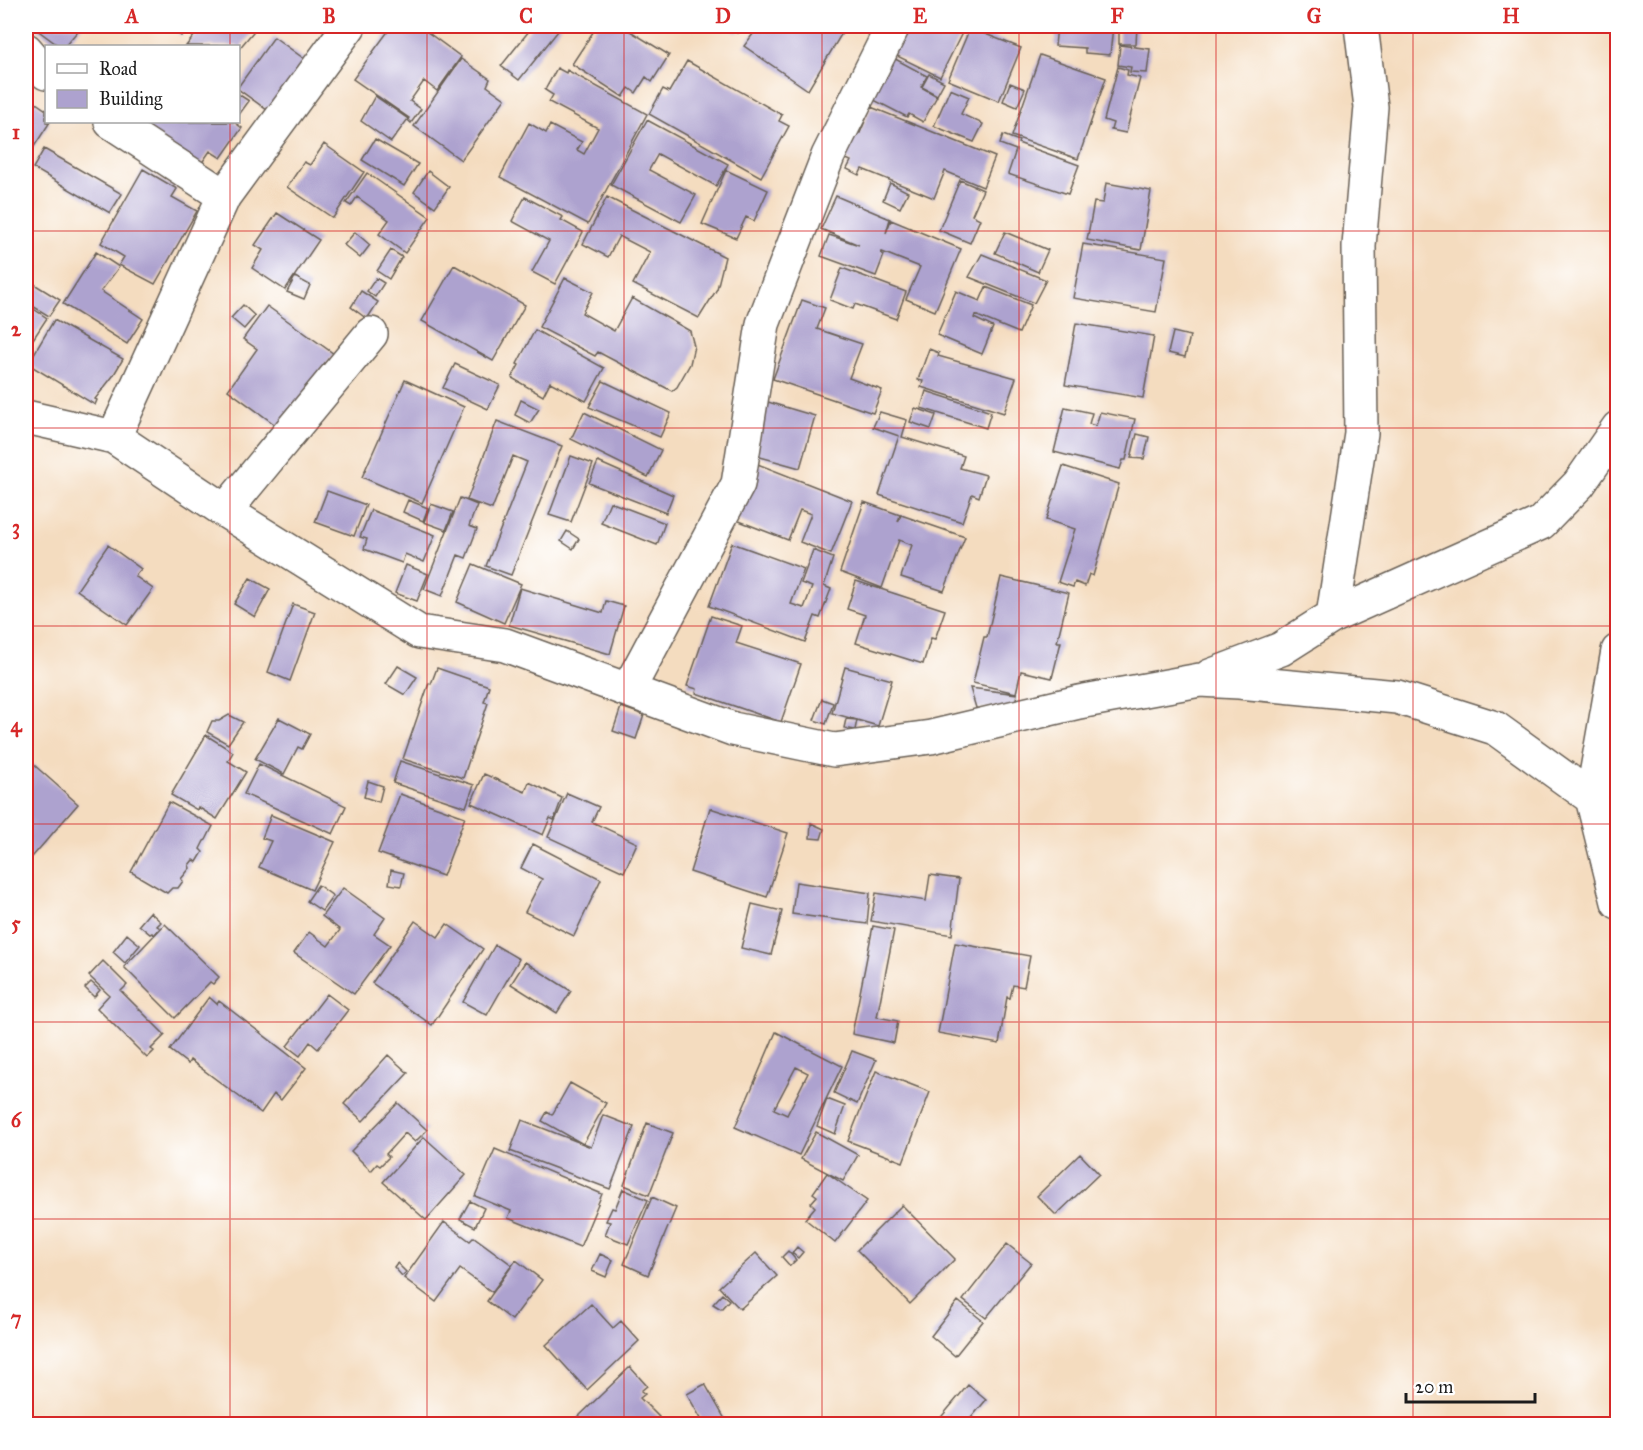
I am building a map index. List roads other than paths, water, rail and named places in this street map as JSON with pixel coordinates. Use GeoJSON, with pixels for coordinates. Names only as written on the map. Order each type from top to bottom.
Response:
{"type":"FeatureCollection","features":[{"type":"Feature","properties":{"kind":"street"},"geometry":{"type":"LineString","coordinates":[[114,437],[224,196],[349,26]]}},
{"type":"Feature","properties":{"kind":"street"},"geometry":{"type":"LineString","coordinates":[[628,690],[738,484],[763,324],[828,156],[893,26]]}},
{"type":"Feature","properties":{"kind":"street"},"geometry":{"type":"LineString","coordinates":[[1333,616],[1360,433],[1359,246],[1371,107],[1361,26]]}},
{"type":"Feature","properties":{"kind":"street"},"geometry":{"type":"LineString","coordinates":[[26,50],[45,72]]}},
{"type":"Feature","properties":{"kind":"street"},"geometry":{"type":"LineString","coordinates":[[113,123],[224,196]]}},
{"type":"Feature","properties":{"kind":"street"},"geometry":{"type":"LineString","coordinates":[[225,511],[371,334]]}},
{"type":"Feature","properties":{"kind":"street"},"geometry":{"type":"LineString","coordinates":[[26,417],[114,437],[225,511],[419,632],[505,645],[733,729],[834,750],[931,736],[1079,702],[1200,680],[1281,649],[1333,616],[1541,523],[1579,484],[1617,428]]}},
{"type":"Feature","properties":{"kind":"street"},"geometry":{"type":"LineString","coordinates":[[1617,651],[1592,798],[1617,902]]}},
{"type":"Feature","properties":{"kind":"street"},"geometry":{"type":"LineString","coordinates":[[1200,680],[1397,698],[1495,728],[1592,798]]}}]}
